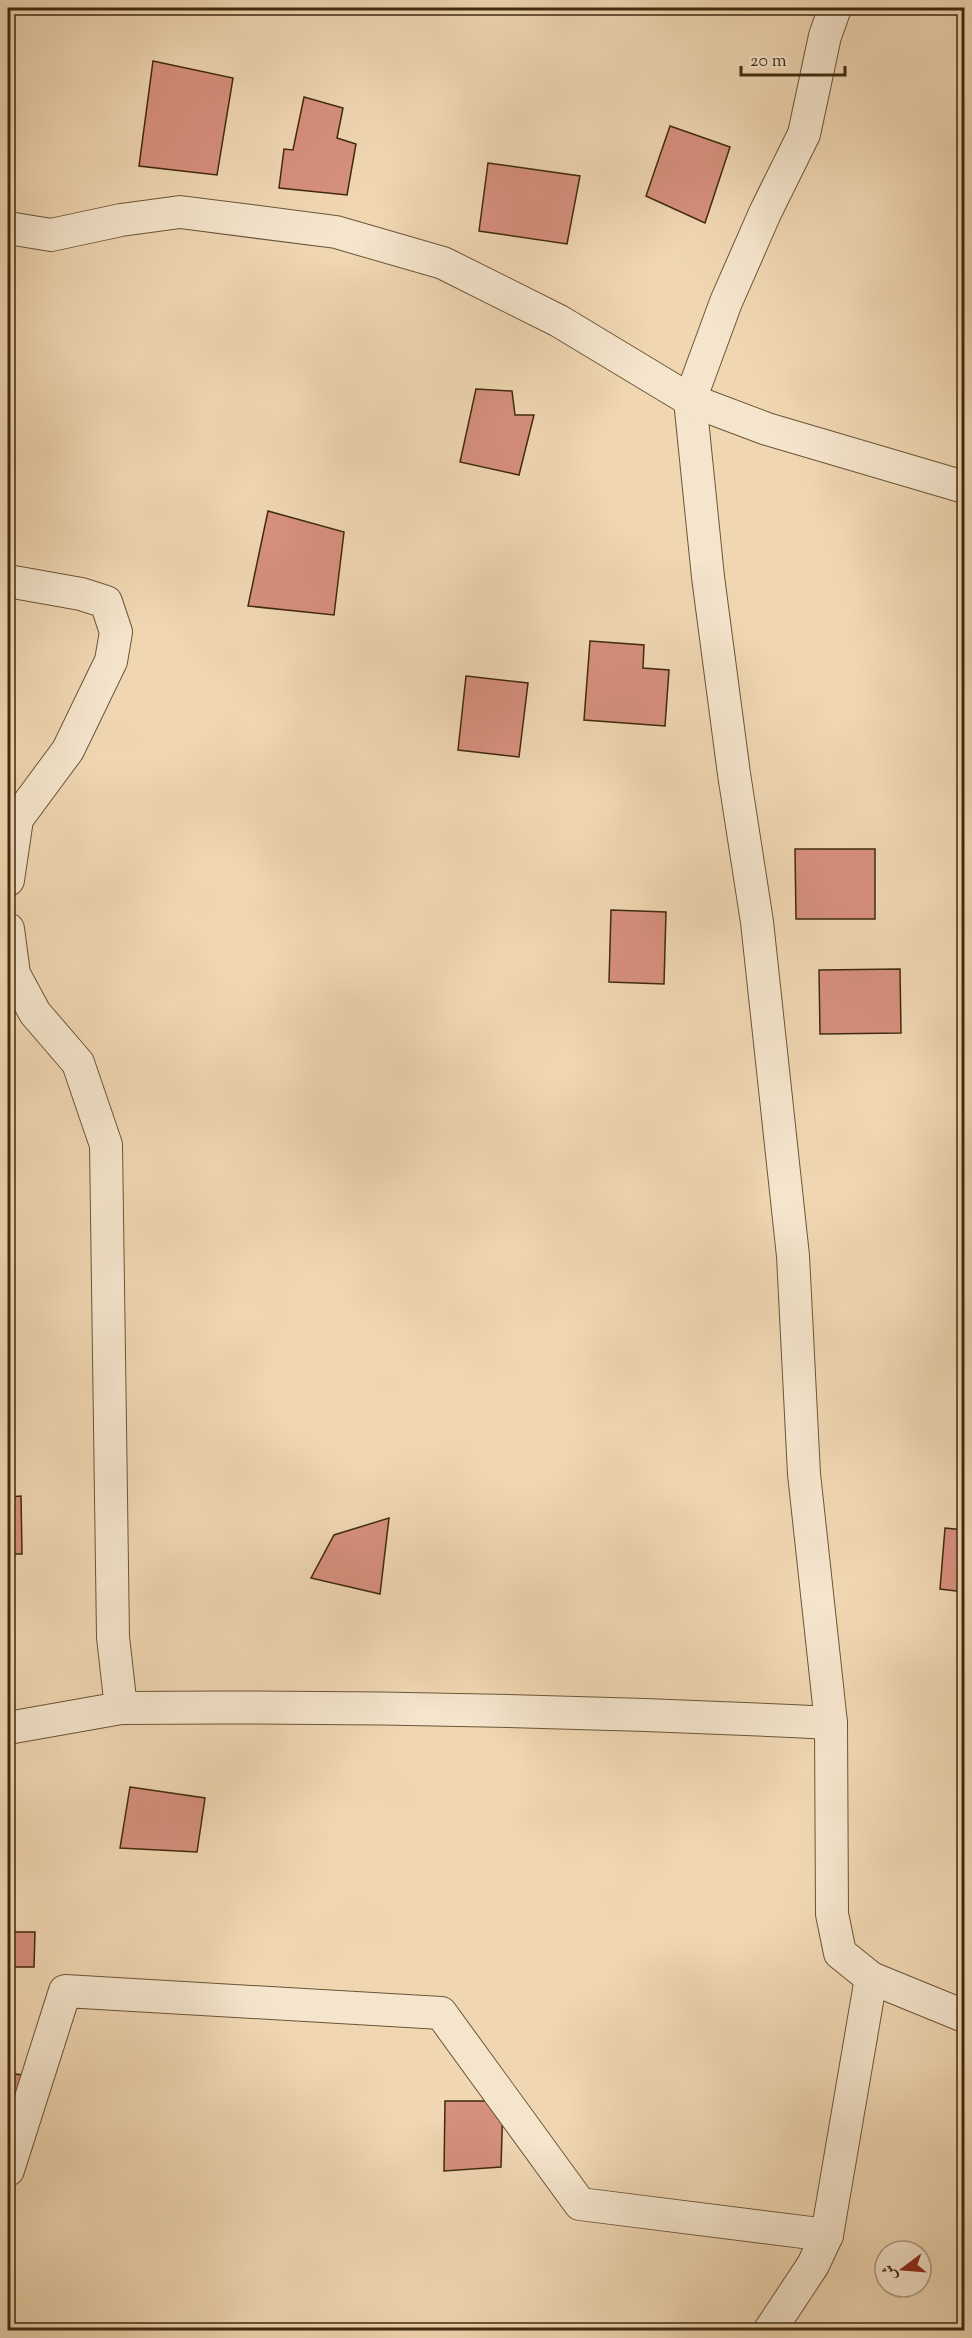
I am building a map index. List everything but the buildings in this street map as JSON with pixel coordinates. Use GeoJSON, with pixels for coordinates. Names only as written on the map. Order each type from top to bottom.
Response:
{"type":"FeatureCollection","features":[{"type":"Feature","properties":{"kind":"street"},"geometry":{"type":"LineString","coordinates":[[835,8],[825,36],[804,134],[765,213],[726,302],[690,400],[708,578],[734,774],[757,922],[790,1232],[804,1474],[831,1723],[832,1914],[840,1953],[871,1978],[964,2016]]}},
{"type":"Feature","properties":{"kind":"street"},"geometry":{"type":"LineString","coordinates":[[8,228],[51,235],[121,220],[180,212],[336,232],[442,263],[559,321],[690,400],[767,429],[964,488]]}},
{"type":"Feature","properties":{"kind":"street"},"geometry":{"type":"LineString","coordinates":[[8,581],[81,594],[106,602],[116,632],[111,661],[68,750],[17,819],[8,880]]}},
{"type":"Feature","properties":{"kind":"street"},"geometry":{"type":"LineString","coordinates":[[8,929],[14,974],[34,1013],[78,1063],[106,1145],[113,1637],[121,1708]]}},
{"type":"Feature","properties":{"kind":"street"},"geometry":{"type":"LineString","coordinates":[[8,1728],[121,1708],[302,1707],[680,1716],[831,1723]]}},
{"type":"Feature","properties":{"kind":"street"},"geometry":{"type":"LineString","coordinates":[[770,2331],[813,2265],[827,2235],[871,1978]]}},
{"type":"Feature","properties":{"kind":"street"},"geometry":{"type":"LineString","coordinates":[[8,2170],[65,1991],[441,2013],[580,2204],[827,2235]]}}]}
